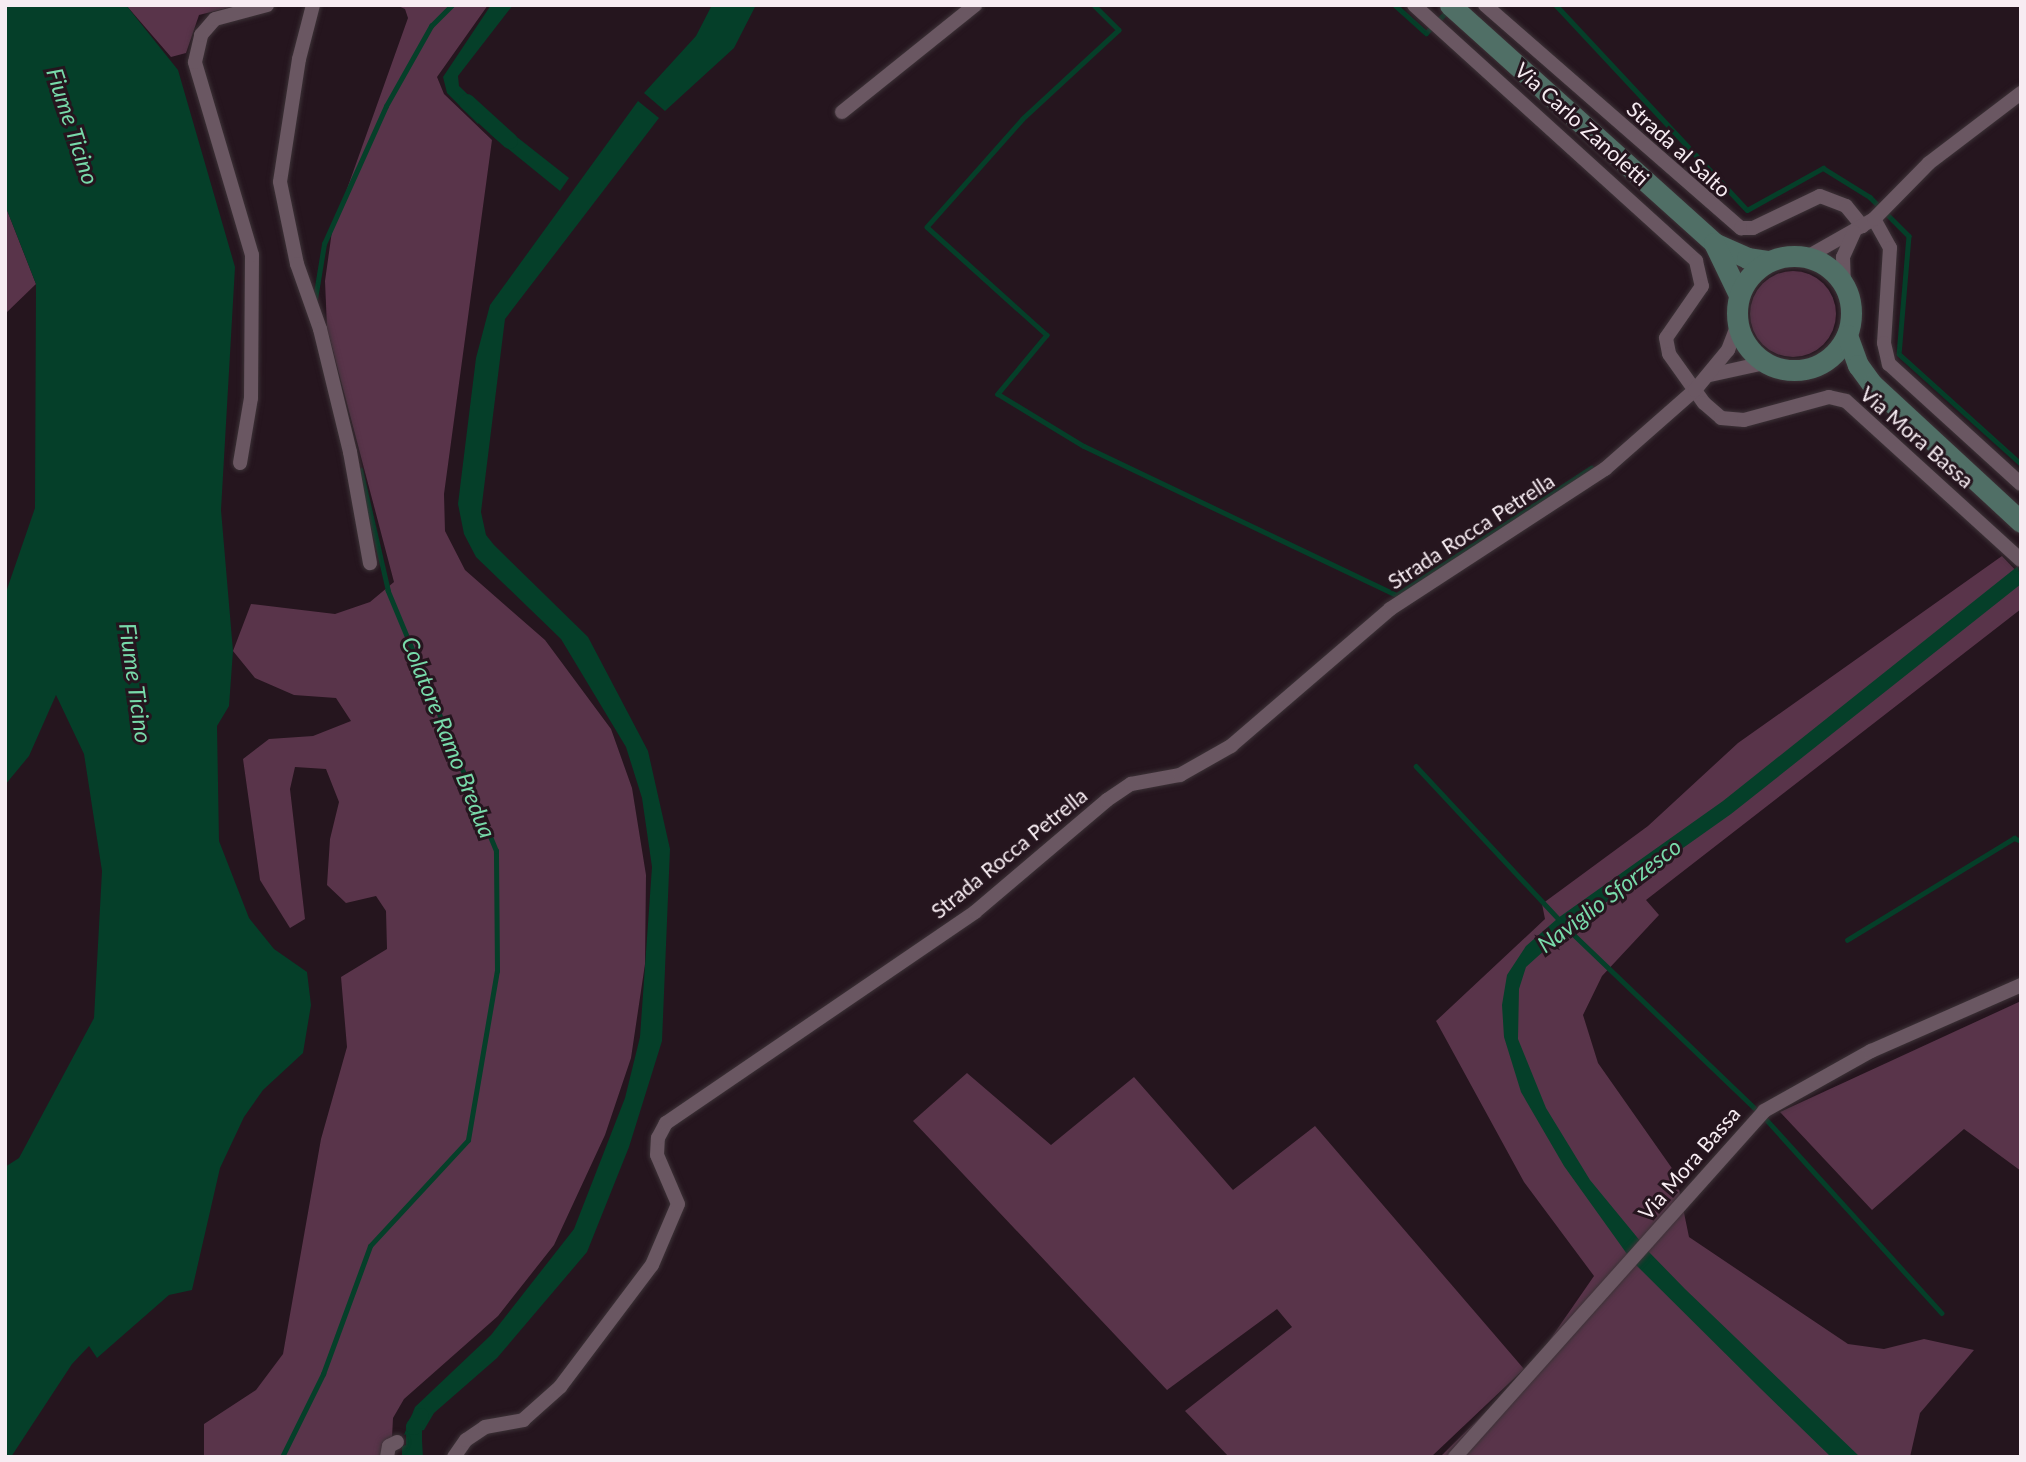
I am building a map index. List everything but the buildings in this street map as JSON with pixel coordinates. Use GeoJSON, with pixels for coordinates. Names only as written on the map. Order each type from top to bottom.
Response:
{"type":"FeatureCollection","features":[{"type":"Feature","properties":{"kind":"main road","name":"Via Carlo Zanoletti"},"geometry":{"type":"LineString","coordinates":[[1454,8],[1714,243],[1747,258],[1769,261]]}},
{"type":"Feature","properties":{"kind":"main road","name":"Via Carlo Zanoletti"},"geometry":{"type":"LineString","coordinates":[[1714,243],[1739,295]]}},
{"type":"Feature","properties":{"kind":"main road"},"geometry":{"type":"LineString","coordinates":[[1815,367],[1829,359],[1847,335],[1851,319],[1844,286],[1822,263],[1807,257],[1769,261],[1751,275],[1739,295],[1737,326],[1743,341],[1764,363],[1789,371],[1815,367],[1853,374],[1872,384]]}},
{"type":"Feature","properties":{"kind":"main road"},"geometry":{"type":"LineString","coordinates":[[1847,335],[1858,365],[1872,384],[2021,522]]}},
{"type":"Feature","properties":{"kind":"street"},"geometry":{"type":"LineString","coordinates":[[240,463],[251,398],[252,255],[195,62],[201,35],[215,19],[267,5]]}},
{"type":"Feature","properties":{"kind":"street"},"geometry":{"type":"LineString","coordinates":[[313,5],[299,59],[280,182],[297,264],[323,338],[348,441],[370,563]]}},
{"type":"Feature","properties":{"kind":"street"},"geometry":{"type":"LineString","coordinates":[[842,112],[975,5]]}},
{"type":"Feature","properties":{"kind":"street"},"geometry":{"type":"LineString","coordinates":[[1414,5],[1696,261],[1703,286],[1666,338],[1669,354],[1695,390],[1728,350],[1737,326]]}},
{"type":"Feature","properties":{"kind":"street","name":"Strada al Salto"},"geometry":{"type":"LineString","coordinates":[[1485,5],[1741,228],[1753,228],[1820,196],[1871,219]]}},
{"type":"Feature","properties":{"kind":"street"},"geometry":{"type":"LineString","coordinates":[[1844,286],[1843,257],[1871,219],[1929,163],[2021,93]]}},
{"type":"Feature","properties":{"kind":"street"},"geometry":{"type":"LineString","coordinates":[[1807,257],[1871,219]]}},
{"type":"Feature","properties":{"kind":"street"},"geometry":{"type":"LineString","coordinates":[[1871,219],[1890,248],[1884,343],[1889,364],[2021,484]]}},
{"type":"Feature","properties":{"kind":"street"},"geometry":{"type":"LineString","coordinates":[[1706,377],[1721,369],[1764,363]]}},
{"type":"Feature","properties":{"kind":"street","name":"Via Mora Bassa"},"geometry":{"type":"LineString","coordinates":[[1695,390],[1721,418],[1744,420],[1829,397],[1846,401],[2017,556]]}},
{"type":"Feature","properties":{"kind":"street","name":"Strada Rocca Petrella"},"geometry":{"type":"LineString","coordinates":[[454,1457],[466,1440],[485,1427],[523,1420],[559,1387],[652,1265],[677,1204],[657,1155],[658,1138],[666,1123],[975,912],[1113,796],[1131,784],[1180,775],[1231,746],[1390,609],[1605,469],[1695,390]]}},
{"type":"Feature","properties":{"kind":"street","name":"Via Mora Bassa"},"geometry":{"type":"LineString","coordinates":[[1455,1457],[1760,1114],[1871,1051],[2021,985]]}},
{"type":"Feature","properties":{"kind":"street"},"geometry":{"type":"LineString","coordinates":[[387,1457],[389,1446],[397,1442]]}},
{"type":"Feature","properties":{"kind":"shaded area"},"geometry":{"type":"Polygon","coordinates":[[[126,5],[239,5],[199,15],[186,53],[171,57],[126,5]]]}},
{"type":"Feature","properties":{"kind":"shaded area"},"geometry":{"type":"Polygon","coordinates":[[[396,5],[488,5],[437,77],[444,94],[492,140],[444,494],[445,531],[465,570],[545,640],[611,729],[632,788],[646,875],[645,964],[631,1058],[605,1135],[554,1245],[498,1316],[404,1399],[393,1418],[391,1457],[204,1457],[204,1424],[256,1390],[283,1354],[321,1139],[347,1047],[341,977],[387,949],[386,911],[376,896],[346,903],[327,885],[330,839],[339,802],[326,769],[295,767],[290,789],[305,919],[290,928],[260,880],[243,759],[269,739],[313,736],[351,721],[336,698],[294,695],[255,678],[233,651],[251,604],[335,614],[370,602],[394,582],[327,328],[325,281],[332,231],[408,18],[405,9],[396,5]]]}},
{"type":"Feature","properties":{"kind":"shaded area"},"geometry":{"type":"Polygon","coordinates":[[[5,205],[36,284],[5,314],[5,205]]]}},
{"type":"Feature","properties":{"kind":"shaded area"},"geometry":{"type":"Polygon","coordinates":[[[1793,271],[1817,278],[1829,290],[1836,314],[1829,338],[1817,350],[1793,357],[1769,350],[1757,338],[1750,314],[1757,290],[1769,278],[1793,271]]]}},
{"type":"Feature","properties":{"kind":"shaded area"},"geometry":{"type":"Polygon","coordinates":[[[2002,556],[2021,576],[2021,609],[1646,900],[1659,915],[1602,976],[1583,1015],[1598,1063],[1676,1174],[1689,1237],[1848,1344],[1884,1349],[1924,1339],[1974,1350],[1920,1413],[1910,1457],[1440,1457],[1531,1367],[1594,1276],[1524,1182],[1436,1021],[1545,919],[1542,904],[1648,826],[1738,743],[2002,556]]]}},
{"type":"Feature","properties":{"kind":"shaded area"},"geometry":{"type":"Polygon","coordinates":[[[2021,1001],[2021,1171],[1964,1129],[1872,1210],[1780,1112],[2021,1001]]]}},
{"type":"Feature","properties":{"kind":"shaded area"},"geometry":{"type":"Polygon","coordinates":[[[967,1073],[1051,1145],[1134,1077],[1233,1190],[1315,1126],[1524,1369],[1431,1457],[1229,1457],[1185,1411],[1292,1327],[1277,1309],[1167,1390],[913,1121],[967,1073]]]}},
{"type":"Feature","properties":{"kind":"water","name":"Fiume Ticino"},"geometry":{"type":"Polygon","coordinates":[[[5,5],[126,5],[178,70],[235,267],[221,510],[233,651],[229,706],[217,726],[219,841],[249,918],[274,949],[307,972],[311,1005],[303,1053],[263,1090],[244,1117],[220,1168],[192,1290],[169,1295],[97,1358],[89,1346],[72,1364],[11,1457],[5,1457],[5,1167],[19,1158],[94,1018],[102,871],[84,754],[56,695],[29,756],[5,785],[5,595],[35,508],[36,284],[5,205],[5,5]]]}},
{"type":"Feature","properties":{"kind":"water"},"geometry":{"type":"Polygon","coordinates":[[[491,5],[513,5],[458,76],[459,86],[486,112],[478,124],[447,93],[443,77],[491,5]]]}},
{"type":"Feature","properties":{"kind":"water"},"geometry":{"type":"Polygon","coordinates":[[[712,5],[756,5],[734,48],[665,111],[644,93],[696,36],[712,5]]]}},
{"type":"Feature","properties":{"kind":"water"},"geometry":{"type":"Polygon","coordinates":[[[638,101],[659,118],[505,319],[481,512],[486,535],[494,545],[588,637],[648,751],[670,849],[662,1041],[629,1147],[587,1252],[497,1358],[434,1413],[424,1430],[404,1435],[415,1407],[491,1335],[574,1229],[625,1098],[640,1037],[652,867],[642,798],[626,747],[561,639],[476,557],[464,534],[458,504],[476,358],[490,305],[638,101]]]}},
{"type":"Feature","properties":{"kind":"water"},"geometry":{"type":"Polygon","coordinates":[[[499,123],[569,178],[560,191],[490,134],[499,123]]]}},
{"type":"Feature","properties":{"kind":"water","name":"Naviglio Sforzesco"},"geometry":{"type":"Polygon","coordinates":[[[2018,566],[2021,584],[1731,814],[1570,928],[1558,918],[1723,801],[2018,566]]]}},
{"type":"Feature","properties":{"kind":"water"},"geometry":{"type":"Polygon","coordinates":[[[1557,919],[1567,930],[1526,967],[1519,989],[1518,1039],[1546,1108],[1590,1180],[1641,1242],[1627,1254],[1564,1166],[1521,1092],[1504,1037],[1502,1005],[1507,975],[1526,946],[1557,919]]]}},
{"type":"Feature","properties":{"kind":"water"},"geometry":{"type":"Polygon","coordinates":[[[1648,1251],[1860,1457],[1831,1457],[1634,1263],[1648,1251]]]}},
{"type":"Feature","properties":{"kind":"water"},"geometry":{"type":"Polygon","coordinates":[[[422,1441],[423,1457],[402,1457],[402,1446],[422,1441]]]}},
{"type":"Feature","properties":{"kind":"waterway","name":"Colatore Ramo Bredua"},"geometry":{"type":"LineString","coordinates":[[315,299],[324,244],[386,106],[431,26],[452,5]]}},
{"type":"Feature","properties":{"kind":"waterway"},"geometry":{"type":"LineString","coordinates":[[1094,5],[1119,30],[1023,119],[927,227],[1047,335],[998,394],[1084,446],[1397,595],[1591,468]]}},
{"type":"Feature","properties":{"kind":"waterway"},"geometry":{"type":"LineString","coordinates":[[1395,5],[1426,33],[1447,11]]}},
{"type":"Feature","properties":{"kind":"waterway"},"geometry":{"type":"LineString","coordinates":[[1556,5],[1747,210],[1823,168],[1870,197],[1909,236],[1899,354],[2021,464]]}},
{"type":"Feature","properties":{"kind":"waterway"},"geometry":{"type":"LineString","coordinates":[[467,102],[510,141]]}},
{"type":"Feature","properties":{"kind":"waterway","name":"Colatore Ramo Bredua"},"geometry":{"type":"LineString","coordinates":[[282,1457],[323,1374],[370,1246],[468,1140],[497,971],[496,851],[388,591],[360,470]]}},
{"type":"Feature","properties":{"kind":"waterway","name":"Naviglio Sforzesco"},"geometry":{"type":"LineString","coordinates":[[1416,766],[1568,929],[1765,1118],[1942,1313]]}},
{"type":"Feature","properties":{"kind":"waterway"},"geometry":{"type":"LineString","coordinates":[[1847,940],[2014,838],[2021,841]]}},
{"type":"Feature","properties":{"kind":"waterway"},"geometry":{"type":"LineString","coordinates":[[414,1457],[414,1427],[421,1416]]}}]}
